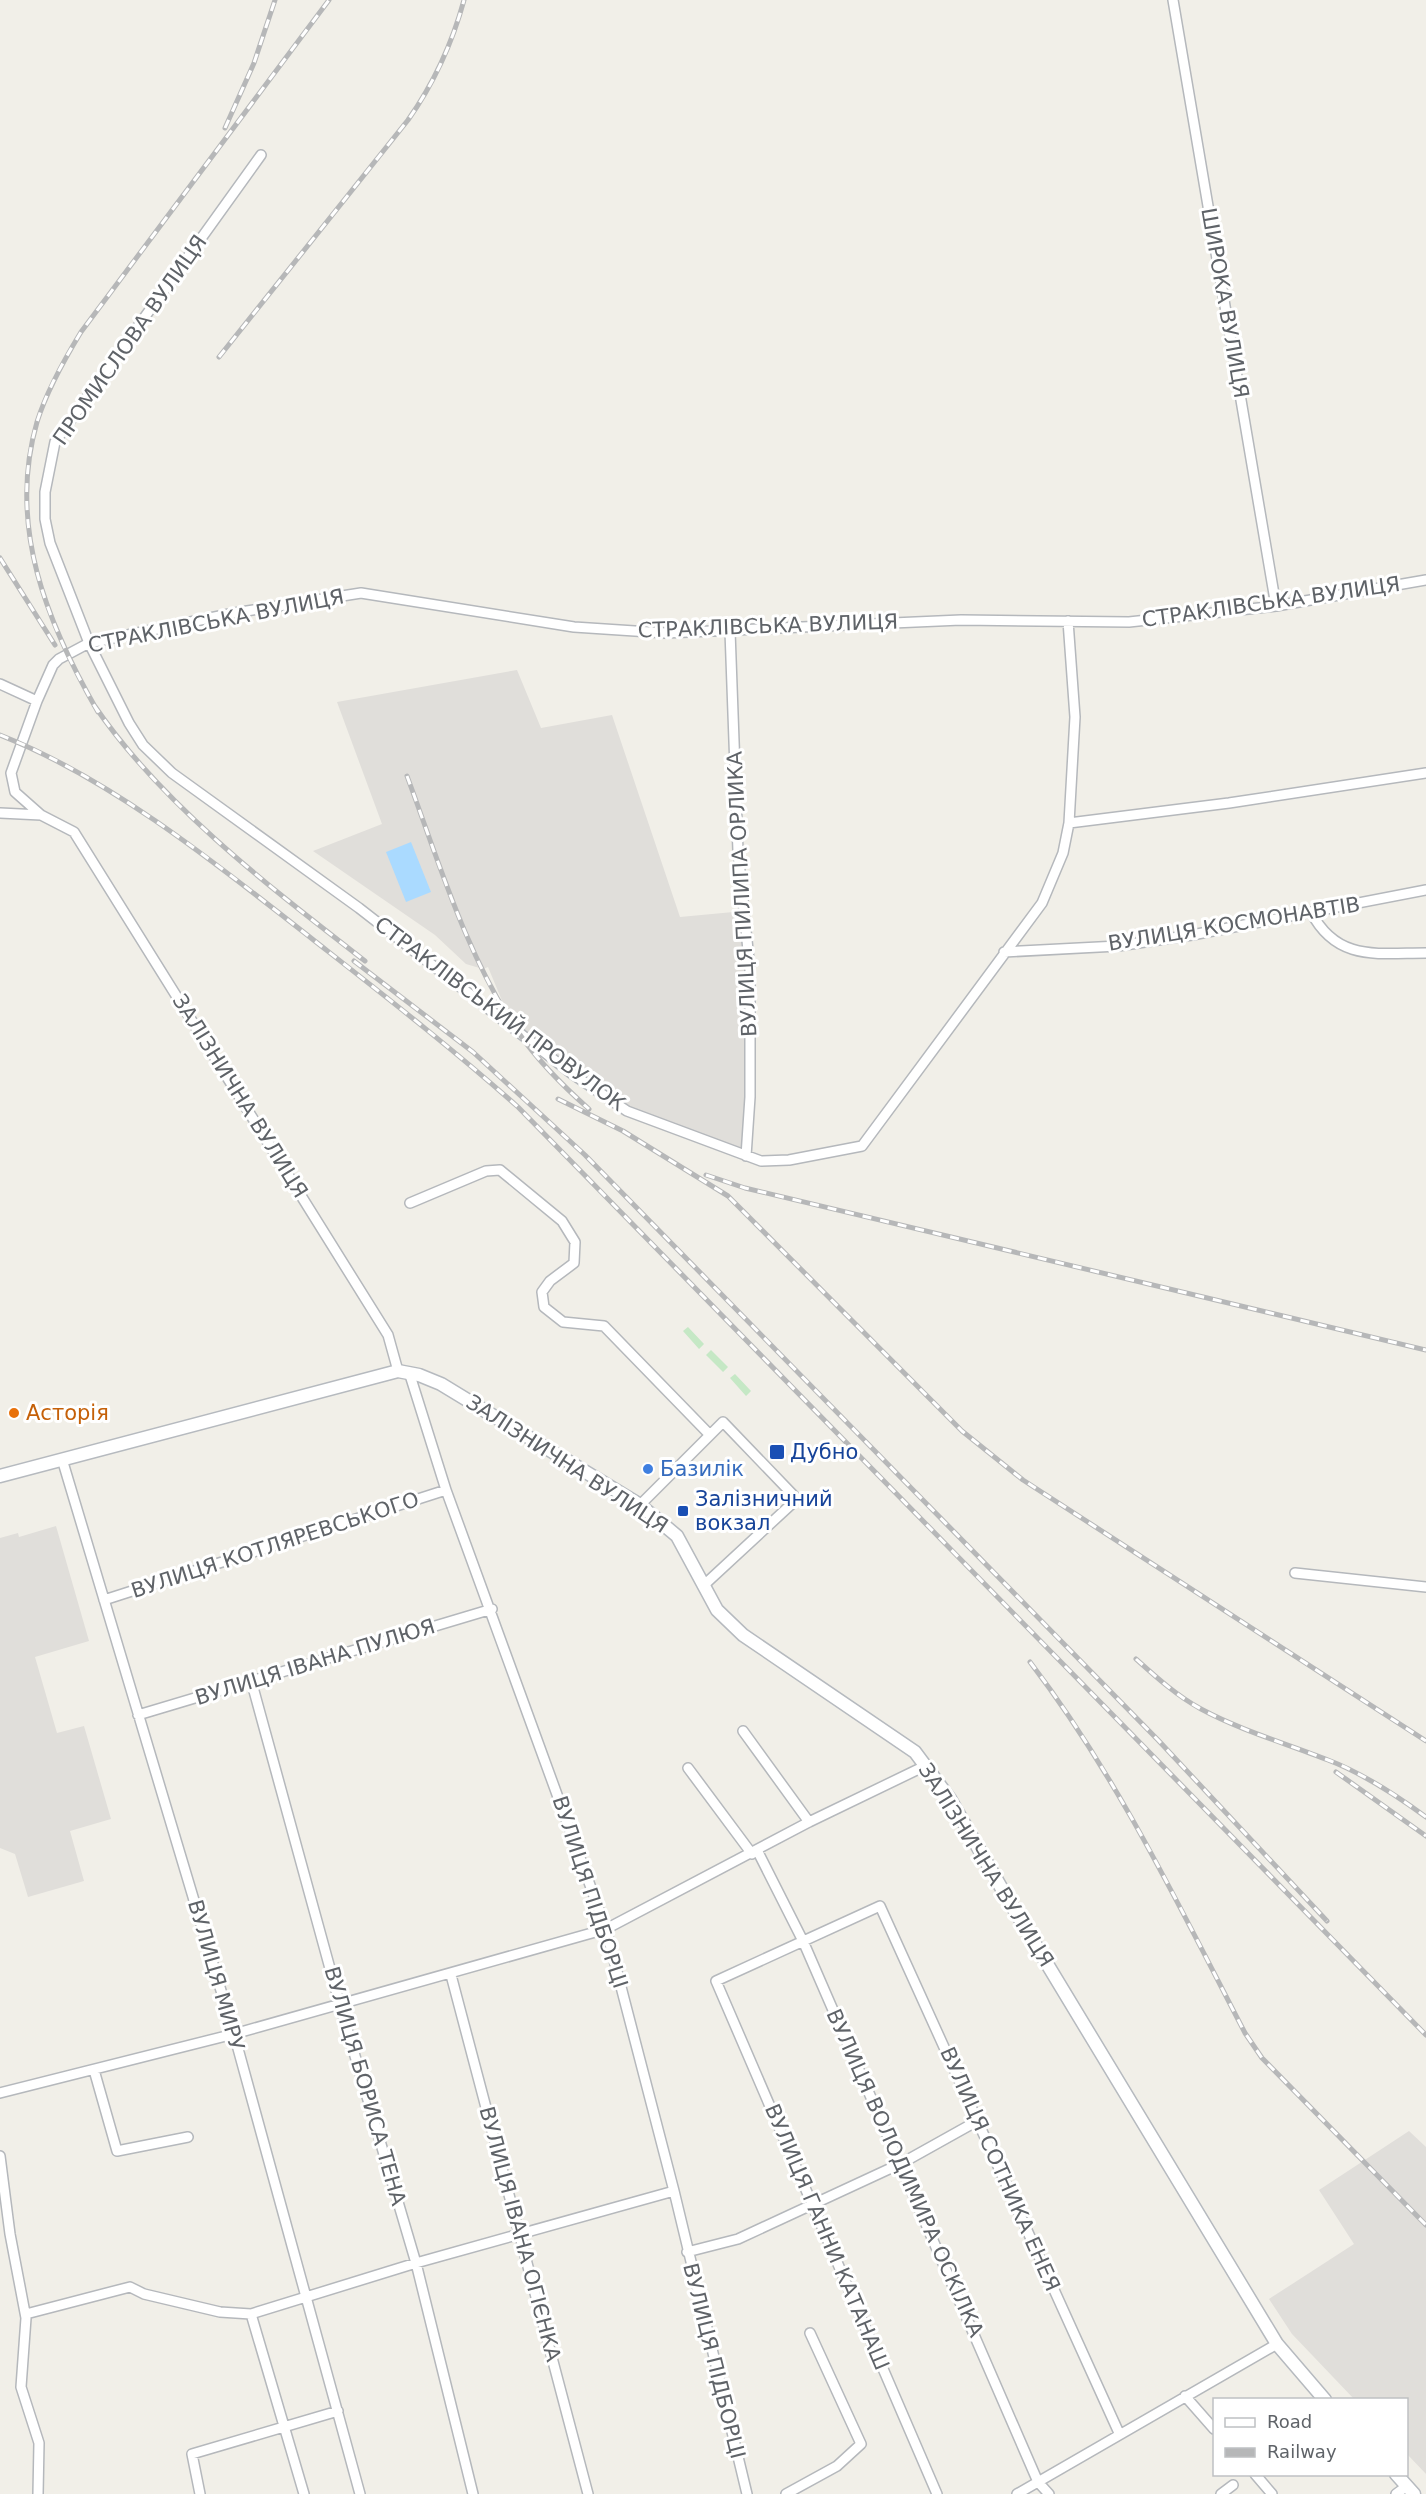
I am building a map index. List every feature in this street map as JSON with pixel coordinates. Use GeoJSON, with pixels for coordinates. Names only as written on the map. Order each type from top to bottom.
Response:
{"type":"FeatureCollection","features":[{"type":"Feature","properties":{"kind":"main road"},"geometry":{"type":"LineString","coordinates":[[0,1476],[403,1372]]}},
{"type":"Feature","properties":{"kind":"main road","name":"ЗАЛІЗНИЧНА ВУЛИЦЯ"},"geometry":{"type":"LineString","coordinates":[[403,1372],[452,1390],[640,1505],[677,1536],[717,1610],[743,1635],[892,1734],[927,1765],[983,1853],[1006,1896],[1276,2344],[1323,2398]]}},
{"type":"Feature","properties":{"kind":"main road"},"geometry":{"type":"LineString","coordinates":[[1397,2476],[1410,2490]]}},
{"type":"Feature","properties":{"kind":"street","name":"ШИРОКА ВУЛИЦЯ"},"geometry":{"type":"LineString","coordinates":[[1173,0],[1276,606]]}},
{"type":"Feature","properties":{"kind":"street","name":"ПРОМИСЛОВА ВУЛИЦЯ"},"geometry":{"type":"LineString","coordinates":[[89,643],[50,543],[45,519],[45,492],[55,442],[261,154]]}},
{"type":"Feature","properties":{"kind":"street","name":"СТРАКЛІВСЬКА ВУЛИЦЯ"},"geometry":{"type":"LineString","coordinates":[[41,815],[15,792],[10,777],[37,701],[53,665],[67,654],[89,643],[234,613],[360,593],[574,627],[665,633],[961,620],[1129,622],[1276,606],[1426,579]]}},
{"type":"Feature","properties":{"kind":"street","name":"СТРАКЛІВСЬКИЙ ПРОВУЛОК"},"geometry":{"type":"LineString","coordinates":[[89,643],[136,736],[156,758],[187,785],[359,908],[572,1073],[627,1111],[761,1161],[789,1160],[862,1146],[1042,903],[1063,853],[1069,823],[1075,717],[1068,621]]}},
{"type":"Feature","properties":{"kind":"street","name":"ВУЛИЦЯ ПИЛИПА ОРЛИКА"},"geometry":{"type":"LineString","coordinates":[[730,631],[738,851],[750,970],[750,1097],[746,1156]]}},
{"type":"Feature","properties":{"kind":"street"},"geometry":{"type":"LineString","coordinates":[[0,684],[37,701]]}},
{"type":"Feature","properties":{"kind":"street"},"geometry":{"type":"LineString","coordinates":[[1069,823],[1230,803],[1426,772]]}},
{"type":"Feature","properties":{"kind":"street"},"geometry":{"type":"LineString","coordinates":[[0,813],[41,815]]}},
{"type":"Feature","properties":{"kind":"street","name":"ЗАЛІЗНИЧНА ВУЛИЦЯ"},"geometry":{"type":"LineString","coordinates":[[41,815],[74,832],[91,855],[388,1335],[403,1372]]}},
{"type":"Feature","properties":{"kind":"street","name":"ВУЛИЦЯ КОСМОНАВТІВ"},"geometry":{"type":"LineString","coordinates":[[1004,952],[1118,945],[1426,890]]}},
{"type":"Feature","properties":{"kind":"street"},"geometry":{"type":"LineString","coordinates":[[1311,912],[1323,933],[1344,948],[1361,953],[1426,953]]}},
{"type":"Feature","properties":{"kind":"street"},"geometry":{"type":"LineString","coordinates":[[410,1203],[486,1171],[500,1170],[506,1173],[530,1197],[562,1221],[575,1242],[574,1263],[550,1281],[542,1292],[544,1307],[563,1322],[604,1326],[711,1434]]}},
{"type":"Feature","properties":{"kind":"street","name":"ВУЛИЦЯ ПІДБОРЦІ"},"geometry":{"type":"LineString","coordinates":[[403,1372],[492,1609],[606,1929],[674,2191],[747,2494]]}},
{"type":"Feature","properties":{"kind":"street"},"geometry":{"type":"LineString","coordinates":[[640,1505],[723,1422],[797,1499],[703,1586]]}},
{"type":"Feature","properties":{"kind":"street","name":"ВУЛИЦЯ МИРУ"},"geometry":{"type":"LineString","coordinates":[[62,1459],[234,2034],[360,2494]]}},
{"type":"Feature","properties":{"kind":"street","name":"ВУЛИЦЯ КОТЛЯРЕВСЬКОГО"},"geometry":{"type":"LineString","coordinates":[[104,1600],[446,1490]]}},
{"type":"Feature","properties":{"kind":"street"},"geometry":{"type":"LineString","coordinates":[[1295,1574],[1426,1587]]}},
{"type":"Feature","properties":{"kind":"street","name":"ВУЛИЦЯ ІВАНА ПУЛЮЯ"},"geometry":{"type":"LineString","coordinates":[[138,1715],[492,1609]]}},
{"type":"Feature","properties":{"kind":"street","name":"ВУЛИЦЯ БОРИСА ТЕНА"},"geometry":{"type":"LineString","coordinates":[[251,1680],[340,2005],[416,2264],[472,2494]]}},
{"type":"Feature","properties":{"kind":"street"},"geometry":{"type":"LineString","coordinates":[[743,1731],[809,1822]]}},
{"type":"Feature","properties":{"kind":"street"},"geometry":{"type":"LineString","coordinates":[[0,2093],[234,2034],[451,1975],[606,1929],[755,1853],[809,1822],[927,1765]]}},
{"type":"Feature","properties":{"kind":"street","name":"ВУЛИЦЯ ВОЛОДИМИРА ОСКІЛКА"},"geometry":{"type":"LineString","coordinates":[[688,1768],[755,1853],[803,1941],[902,2163],[1038,2482],[1049,2494]]}},
{"type":"Feature","properties":{"kind":"street","name":"ВУЛИЦЯ СОТНИКА ЕНЕЯ"},"geometry":{"type":"LineString","coordinates":[[803,1941],[880,1906],[1119,2433]]}},
{"type":"Feature","properties":{"kind":"street","name":"ВУЛИЦЯ ГАННИ КАТАНАШ"},"geometry":{"type":"LineString","coordinates":[[803,1941],[716,1981],[937,2494]]}},
{"type":"Feature","properties":{"kind":"street","name":"ВУЛИЦЯ ІВАНА ОГІЄНКА"},"geometry":{"type":"LineString","coordinates":[[451,1975],[588,2494]]}},
{"type":"Feature","properties":{"kind":"street"},"geometry":{"type":"LineString","coordinates":[[94,2070],[117,2151],[188,2137]]}},
{"type":"Feature","properties":{"kind":"street"},"geometry":{"type":"LineString","coordinates":[[687,2252],[738,2239],[902,2163],[979,2120]]}},
{"type":"Feature","properties":{"kind":"street"},"geometry":{"type":"LineString","coordinates":[[0,2156],[10,2234],[26,2314],[21,2387],[39,2443],[38,2494]]}},
{"type":"Feature","properties":{"kind":"street"},"geometry":{"type":"LineString","coordinates":[[26,2314],[130,2287],[144,2294],[238,2315],[251,2314],[416,2264],[674,2191]]}},
{"type":"Feature","properties":{"kind":"street"},"geometry":{"type":"LineString","coordinates":[[251,2314],[303,2494]]}},
{"type":"Feature","properties":{"kind":"street"},"geometry":{"type":"LineString","coordinates":[[786,2494],[837,2466],[861,2444],[810,2333]]}},
{"type":"Feature","properties":{"kind":"street"},"geometry":{"type":"LineString","coordinates":[[1017,2494],[1276,2344]]}},
{"type":"Feature","properties":{"kind":"street"},"geometry":{"type":"LineString","coordinates":[[1185,2396],[1213,2427]]}},
{"type":"Feature","properties":{"kind":"street"},"geometry":{"type":"LineString","coordinates":[[200,2494],[192,2454],[338,2411]]}},
{"type":"Feature","properties":{"kind":"street"},"geometry":{"type":"LineString","coordinates":[[1256,2476],[1272,2494]]}},
{"type":"Feature","properties":{"kind":"street"},"geometry":{"type":"LineString","coordinates":[[1221,2494],[1233,2486]]}},
{"type":"Feature","properties":{"kind":"street"},"geometry":{"type":"LineString","coordinates":[[1396,2494],[1410,2490]]}},
{"type":"Feature","properties":{"kind":"shaded area"},"geometry":{"type":"Polygon","coordinates":[[[517,670],[541,728],[612,715],[680,917],[744,911],[750,970],[746,1156],[627,1111],[513,1027],[488,967],[483,969],[466,964],[435,935],[313,851],[382,824],[337,702],[517,670]]]}},
{"type":"Feature","properties":{"kind":"shaded area"},"geometry":{"type":"Polygon","coordinates":[[[56,1526],[89,1641],[35,1657],[57,1733],[84,1726],[111,1819],[70,1831],[84,1881],[28,1897],[15,1854],[0,1848],[0,1538],[18,1533],[19,1537],[56,1526]]]}},
{"type":"Feature","properties":{"kind":"shaded area"},"geometry":{"type":"Polygon","coordinates":[[[1409,2131],[1426,2147],[1426,2474],[1408,2455],[1408,2398],[1353,2398],[1292,2334],[1269,2299],[1354,2244],[1319,2190],[1409,2131]]]}},
{"type":"Feature","properties":{"kind":"green space"},"geometry":{"type":"Polygon","coordinates":[[[688,1327],[704,1344],[699,1349],[683,1331],[688,1327]]]}},
{"type":"Feature","properties":{"kind":"green space"},"geometry":{"type":"Polygon","coordinates":[[[711,1350],[728,1367],[723,1372],[706,1355],[711,1350]]]}},
{"type":"Feature","properties":{"kind":"green space"},"geometry":{"type":"Polygon","coordinates":[[[735,1374],[751,1391],[746,1396],[730,1378],[735,1374]]]}},
{"type":"Feature","properties":{"kind":"water"},"geometry":{"type":"Polygon","coordinates":[[[411,842],[431,892],[406,902],[386,852],[411,842]]]}},
{"type":"Feature","properties":{"kind":"railway"},"geometry":{"type":"LineString","coordinates":[[225,128],[254,63],[275,0]]}},
{"type":"Feature","properties":{"kind":"railway"},"geometry":{"type":"LineString","coordinates":[[98,712],[63,644],[48,609],[37,573],[30,536],[27,499],[29,461],[37,422],[56,376],[81,332],[329,0]]}},
{"type":"Feature","properties":{"kind":"railway"},"geometry":{"type":"LineString","coordinates":[[219,357],[408,120],[441,63],[464,0]]}},
{"type":"Feature","properties":{"kind":"railway"},"geometry":{"type":"LineString","coordinates":[[0,558],[55,645]]}},
{"type":"Feature","properties":{"kind":"railway"},"geometry":{"type":"LineString","coordinates":[[94,705],[121,741],[184,810],[256,874],[365,961]]}},
{"type":"Feature","properties":{"kind":"railway"},"geometry":{"type":"LineString","coordinates":[[0,735],[82,775],[162,825],[201,853],[416,1021],[518,1107],[1426,2035]]}},
{"type":"Feature","properties":{"kind":"railway"},"geometry":{"type":"LineString","coordinates":[[407,776],[442,874],[483,972],[518,1032],[534,1053],[589,1109]]}},
{"type":"Feature","properties":{"kind":"railway"},"geometry":{"type":"LineString","coordinates":[[354,961],[473,1052],[585,1155],[1158,1740],[1327,1921]]}},
{"type":"Feature","properties":{"kind":"railway"},"geometry":{"type":"LineString","coordinates":[[558,1099],[623,1131],[728,1196],[962,1431],[1023,1480],[1426,1741]]}},
{"type":"Feature","properties":{"kind":"railway"},"geometry":{"type":"LineString","coordinates":[[706,1175],[745,1188],[1426,1350]]}},
{"type":"Feature","properties":{"kind":"railway"},"geometry":{"type":"LineString","coordinates":[[1136,1659],[1175,1692],[1201,1709],[1353,1771],[1426,1817]]}},
{"type":"Feature","properties":{"kind":"railway"},"geometry":{"type":"LineString","coordinates":[[1030,1662],[1062,1705],[1119,1796],[1245,2033],[1262,2058],[1426,2225]]}},
{"type":"Feature","properties":{"kind":"railway"},"geometry":{"type":"LineString","coordinates":[[1336,1772],[1426,1836]]}},
{"type":"Feature","properties":{"kind":"place","name":"Асторія"},"geometry":{"type":"Point","coordinates":[14,1413]}},
{"type":"Feature","properties":{"kind":"place","name":"Дубно"},"geometry":{"type":"Point","coordinates":[777,1452]}},
{"type":"Feature","properties":{"kind":"place","name":"Базилік"},"geometry":{"type":"Point","coordinates":[648,1469]}},
{"type":"Feature","properties":{"kind":"place","name":"Залізничний вокзал"},"geometry":{"type":"Point","coordinates":[683,1511]}}]}
